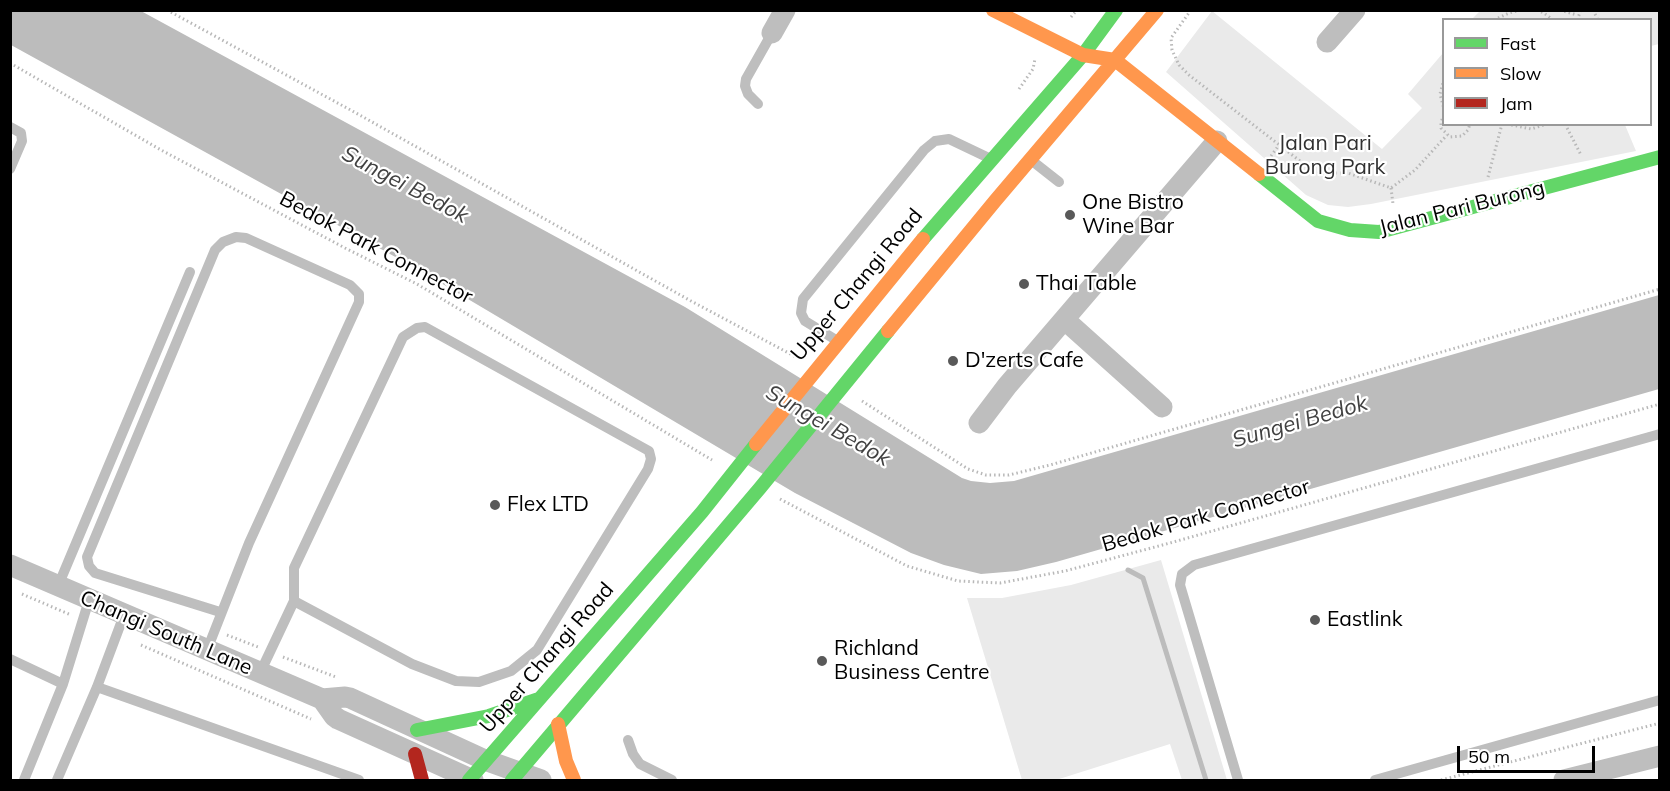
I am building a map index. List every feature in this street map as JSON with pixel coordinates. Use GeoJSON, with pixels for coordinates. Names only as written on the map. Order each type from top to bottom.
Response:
{"type":"FeatureCollection","features":[{"type":"Feature","properties":{"kind":"street"},"geometry":{"type":"LineString","coordinates":[[772,33],[785,10]]}},
{"type":"Feature","properties":{"kind":"street","name":"Jalan Pari Burong"},"geometry":{"type":"LineString","coordinates":[[993,10],[1083,55],[1115,60],[1318,221],[1350,230],[1379,232],[1659,157]]}},
{"type":"Feature","properties":{"kind":"street","name":"Upper Changi Road"},"geometry":{"type":"LineString","coordinates":[[471,780],[485,760],[738,468],[808,369],[838,341],[936,223],[1083,55],[1116,10]]}},
{"type":"Feature","properties":{"kind":"street"},"geometry":{"type":"LineString","coordinates":[[516,776],[764,484],[1030,159],[1157,10]]}},
{"type":"Feature","properties":{"kind":"street"},"geometry":{"type":"LineString","coordinates":[[1327,42],[1355,10]]}},
{"type":"Feature","properties":{"kind":"street"},"geometry":{"type":"LineString","coordinates":[[979,423],[1007,386],[1217,141]]}},
{"type":"Feature","properties":{"kind":"street"},"geometry":{"type":"LineString","coordinates":[[1065,320],[1162,408]]}},
{"type":"Feature","properties":{"kind":"street","name":"Changi South Lane"},"geometry":{"type":"LineString","coordinates":[[10,565],[89,600],[121,625],[210,640],[260,673],[322,699],[345,697],[516,776],[541,780]]}},
{"type":"Feature","properties":{"kind":"street","name":"Changi South Lane"},"geometry":{"type":"LineString","coordinates":[[322,699],[338,719],[471,780]]}},
{"type":"Feature","properties":{"kind":"street"},"geometry":{"type":"LineString","coordinates":[[417,730],[489,716],[539,699]]}},
{"type":"Feature","properties":{"kind":"street"},"geometry":{"type":"LineString","coordinates":[[558,724],[566,761],[574,780]]}},
{"type":"Feature","properties":{"kind":"street"},"geometry":{"type":"LineString","coordinates":[[415,754],[422,780]]}},
{"type":"Feature","properties":{"kind":"street"},"geometry":{"type":"LineString","coordinates":[[1564,780],[1659,756]]}},
{"type":"Feature","properties":{"kind":"lane"},"geometry":{"type":"LineString","coordinates":[[758,104],[748,94],[745,86],[746,79],[772,33]]}},
{"type":"Feature","properties":{"kind":"lane"},"geometry":{"type":"LineString","coordinates":[[10,127],[21,133],[22,141],[10,169]]}},
{"type":"Feature","properties":{"kind":"lane"},"geometry":{"type":"LineString","coordinates":[[838,341],[805,321],[801,313],[803,299],[924,150],[935,141],[949,139],[992,159]]}},
{"type":"Feature","properties":{"kind":"lane"},"geometry":{"type":"LineString","coordinates":[[1030,159],[1059,182]]}},
{"type":"Feature","properties":{"kind":"lane"},"geometry":{"type":"LineString","coordinates":[[210,640],[249,543],[359,303],[359,294],[350,285],[246,238],[236,237],[223,242],[215,250],[87,557],[89,566],[95,573],[220,612]]}},
{"type":"Feature","properties":{"kind":"lane"},"geometry":{"type":"LineString","coordinates":[[58,586],[190,272]]}},
{"type":"Feature","properties":{"kind":"lane"},"geometry":{"type":"LineString","coordinates":[[260,673],[294,601],[294,568],[403,337],[417,328],[425,327],[649,451],[651,459],[648,469],[537,650],[511,671],[479,682],[456,681],[412,664],[294,601]]}},
{"type":"Feature","properties":{"kind":"lane"},"geometry":{"type":"LineString","coordinates":[[1238,780],[1180,585],[1182,574],[1194,565],[1659,434]]}},
{"type":"Feature","properties":{"kind":"lane"},"geometry":{"type":"LineString","coordinates":[[24,780],[63,684],[89,600]]}},
{"type":"Feature","properties":{"kind":"lane"},"geometry":{"type":"LineString","coordinates":[[57,780],[121,625]]}},
{"type":"Feature","properties":{"kind":"lane"},"geometry":{"type":"LineString","coordinates":[[10,659],[63,684]]}},
{"type":"Feature","properties":{"kind":"lane"},"geometry":{"type":"LineString","coordinates":[[97,687],[359,780]]}},
{"type":"Feature","properties":{"kind":"lane"},"geometry":{"type":"LineString","coordinates":[[1375,780],[1659,700]]}},
{"type":"Feature","properties":{"kind":"lane"},"geometry":{"type":"LineString","coordinates":[[628,740],[640,764],[672,780]]}},
{"type":"Feature","properties":{"kind":"path"},"geometry":{"type":"LineString","coordinates":[[167,10],[377,125],[808,369]]}},
{"type":"Feature","properties":{"kind":"path"},"geometry":{"type":"LineString","coordinates":[[1071,17],[1077,10]]}},
{"type":"Feature","properties":{"kind":"path"},"geometry":{"type":"LineString","coordinates":[[1191,10],[1171,38],[1172,50],[1179,65],[1309,168],[1321,173],[1348,173],[1390,188],[1409,175],[1447,135]]}},
{"type":"Feature","properties":{"kind":"path"},"geometry":{"type":"LineString","coordinates":[[1498,18],[1520,10]]}},
{"type":"Feature","properties":{"kind":"path"},"geometry":{"type":"LineString","coordinates":[[1537,10],[1550,18]]}},
{"type":"Feature","properties":{"kind":"path"},"geometry":{"type":"LineString","coordinates":[[1560,10],[1577,17],[1581,10]]}},
{"type":"Feature","properties":{"kind":"path"},"geometry":{"type":"LineString","coordinates":[[1015,94],[1034,69],[1035,56]]}},
{"type":"Feature","properties":{"kind":"path","name":"Bedok Park Connector"},"geometry":{"type":"LineString","coordinates":[[10,63],[161,150],[417,284],[714,462]]}},
{"type":"Feature","properties":{"kind":"path"},"geometry":{"type":"LineString","coordinates":[[1442,84],[1440,93],[1442,104]]}},
{"type":"Feature","properties":{"kind":"path"},"geometry":{"type":"LineString","coordinates":[[1442,120],[1441,125],[1447,135],[1452,138],[1462,136],[1469,126]]}},
{"type":"Feature","properties":{"kind":"path"},"geometry":{"type":"LineString","coordinates":[[1497,179],[1486,182],[1501,126]]}},
{"type":"Feature","properties":{"kind":"path"},"geometry":{"type":"LineString","coordinates":[[1517,126],[1531,129],[1541,126]]}},
{"type":"Feature","properties":{"kind":"path"},"geometry":{"type":"LineString","coordinates":[[1566,126],[1592,175]]}},
{"type":"Feature","properties":{"kind":"path"},"geometry":{"type":"LineString","coordinates":[[1273,153],[1279,145]]}},
{"type":"Feature","properties":{"kind":"path"},"geometry":{"type":"LineString","coordinates":[[857,398],[968,469],[986,475],[1010,475],[1659,290]]}},
{"type":"Feature","properties":{"kind":"path","name":"Bedok Park Connector"},"geometry":{"type":"LineString","coordinates":[[779,498],[907,566],[958,582],[1000,583],[1065,570],[1158,546],[1659,404]]}},
{"type":"Feature","properties":{"kind":"path"},"geometry":{"type":"LineString","coordinates":[[21,593],[83,621]]}},
{"type":"Feature","properties":{"kind":"path"},"geometry":{"type":"LineString","coordinates":[[121,625],[321,723]]}},
{"type":"Feature","properties":{"kind":"path"},"geometry":{"type":"LineString","coordinates":[[210,640],[271,652],[342,680]]}},
{"type":"Feature","properties":{"kind":"path"},"geometry":{"type":"LineString","coordinates":[[1441,780],[1659,723]]}},
{"type":"Feature","properties":{"kind":"green space","name":"Jalan Pari Burong Park"},"geometry":{"type":"Polygon","coordinates":[[[1212,11],[1382,149],[1422,108],[1408,94],[1442,54],[1442,126],[1625,126],[1636,151],[1371,204],[1348,207],[1328,205],[1306,195],[1166,72],[1212,11]]]}},
{"type":"Feature","properties":{"kind":"green space"},"geometry":{"type":"Polygon","coordinates":[[[1480,11],[1659,11],[1659,44],[1652,46],[1652,18],[1473,18],[1480,11]]]}},
{"type":"Feature","properties":{"kind":"green space"},"geometry":{"type":"Polygon","coordinates":[[[1161,560],[1227,780],[1182,780],[1170,744],[1056,780],[1022,780],[967,598],[1002,598],[1071,585],[1161,560]]]}},
{"type":"Feature","properties":{"kind":"water","name":"Sungei Bedok"},"geometry":{"type":"Polygon","coordinates":[[[11,11],[141,11],[685,307],[962,478],[971,481],[990,483],[1014,481],[1659,295],[1659,389],[1056,562],[1017,571],[981,574],[944,565],[911,553],[795,493],[419,270],[11,45],[11,11]]]}},
{"type":"Feature","properties":{"kind":"waterway"},"geometry":{"type":"LineString","coordinates":[[1128,570],[1143,578],[1206,780]]}},
{"type":"Feature","properties":{"kind":"traffic: fast"},"geometry":{"type":"LineString","coordinates":[[923,239],[1083,55],[1116,10]]}},
{"type":"Feature","properties":{"kind":"traffic: fast"},"geometry":{"type":"LineString","coordinates":[[1259,174],[1318,221],[1350,230],[1379,232],[1660,157]]}},
{"type":"Feature","properties":{"kind":"traffic: fast"},"geometry":{"type":"LineString","coordinates":[[512,780],[760,488],[888,331]]}},
{"type":"Feature","properties":{"kind":"traffic: fast"},"geometry":{"type":"LineString","coordinates":[[469,780],[702,512],[756,444]]}},
{"type":"Feature","properties":{"kind":"traffic: fast"},"geometry":{"type":"LineString","coordinates":[[417,730],[489,716],[539,699]]}},
{"type":"Feature","properties":{"kind":"traffic: slow"},"geometry":{"type":"LineString","coordinates":[[993,10],[1083,55],[1115,60],[1259,174]]}},
{"type":"Feature","properties":{"kind":"traffic: slow"},"geometry":{"type":"LineString","coordinates":[[888,331],[1157,10]]}},
{"type":"Feature","properties":{"kind":"traffic: slow"},"geometry":{"type":"LineString","coordinates":[[756,444],[923,239]]}},
{"type":"Feature","properties":{"kind":"traffic: slow"},"geometry":{"type":"LineString","coordinates":[[558,724],[566,761],[574,780]]}},
{"type":"Feature","properties":{"kind":"traffic: jam"},"geometry":{"type":"LineString","coordinates":[[415,754],[422,780]]}},
{"type":"Feature","properties":{"kind":"place","name":"One Bistro Wine Bar"},"geometry":{"type":"Point","coordinates":[1070,215]}},
{"type":"Feature","properties":{"kind":"place","name":"Thai Table"},"geometry":{"type":"Point","coordinates":[1024,284]}},
{"type":"Feature","properties":{"kind":"place","name":"D'zerts Cafe"},"geometry":{"type":"Point","coordinates":[953,361]}},
{"type":"Feature","properties":{"kind":"place","name":"Flex LTD"},"geometry":{"type":"Point","coordinates":[495,505]}},
{"type":"Feature","properties":{"kind":"place","name":"Eastlink"},"geometry":{"type":"Point","coordinates":[1315,620]}},
{"type":"Feature","properties":{"kind":"place","name":"Richland Business Centre"},"geometry":{"type":"Point","coordinates":[822,661]}}]}
